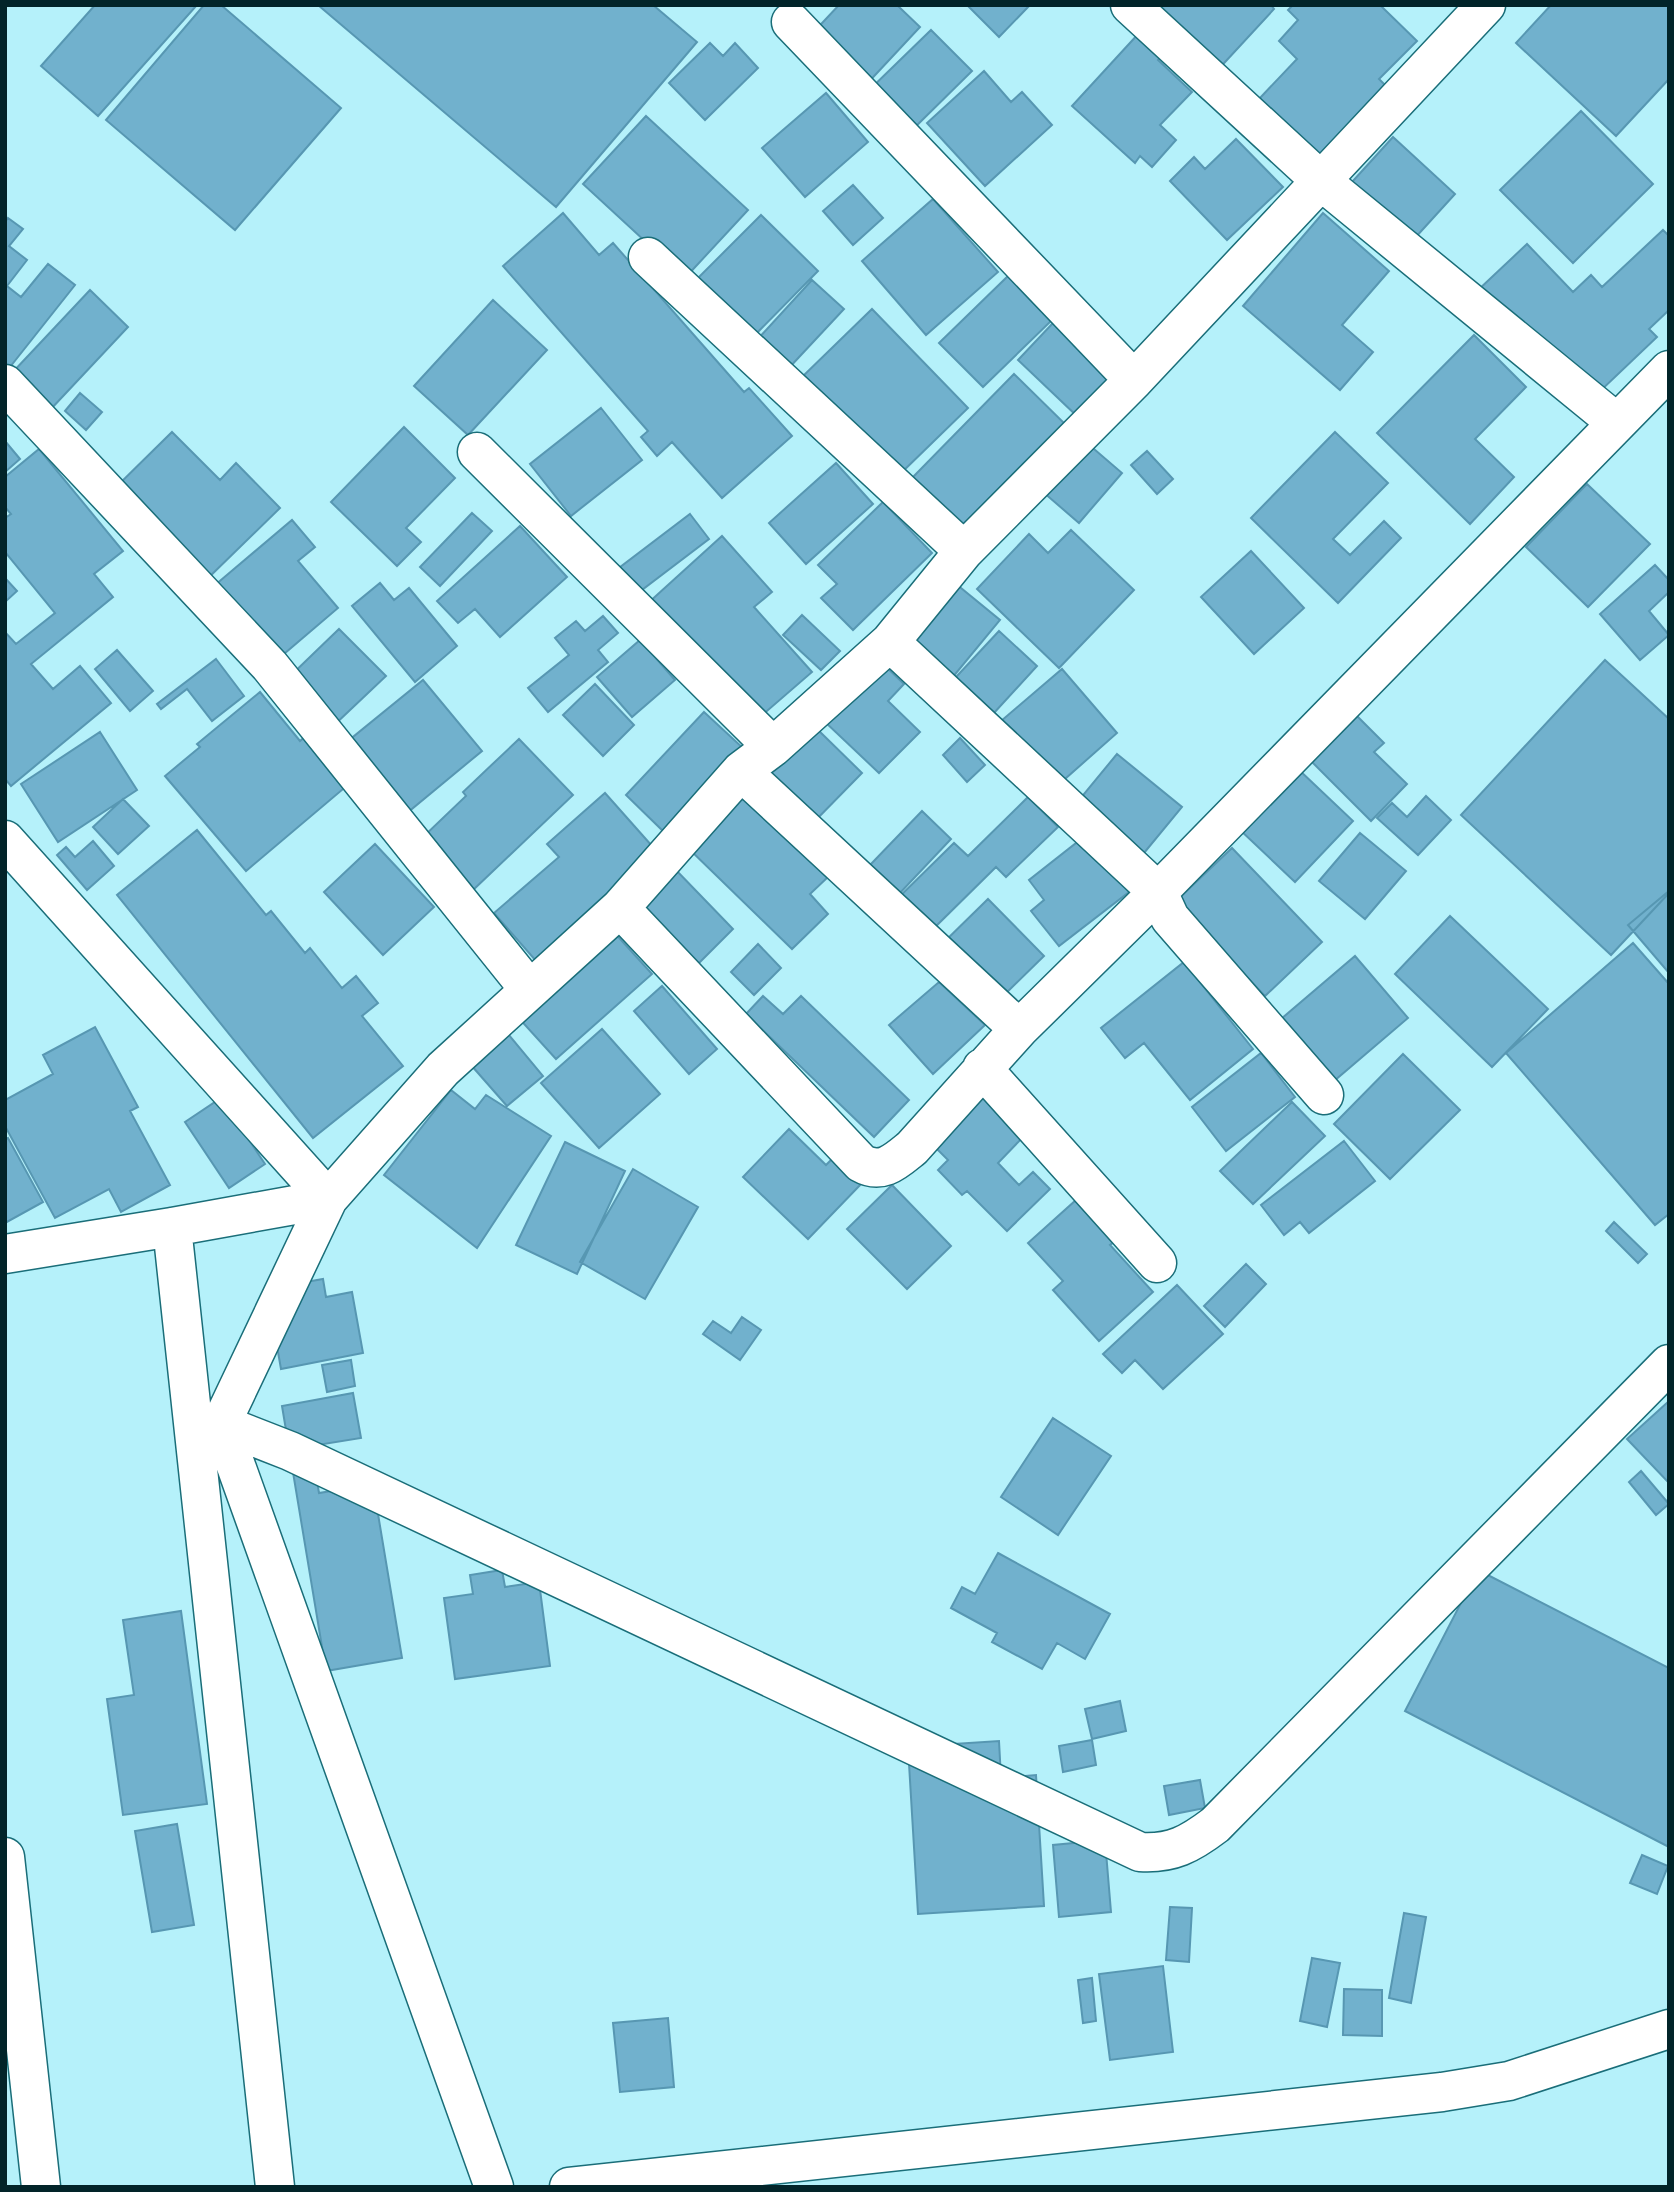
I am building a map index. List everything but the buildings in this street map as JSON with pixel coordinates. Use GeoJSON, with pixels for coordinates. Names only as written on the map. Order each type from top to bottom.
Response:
{"type":"FeatureCollection","features":[{"type":"Feature","properties":{"kind":"street"},"geometry":{"type":"LineString","coordinates":[[1130,5],[1320,180],[1617,423]]}},
{"type":"Feature","properties":{"kind":"street"},"geometry":{"type":"LineString","coordinates":[[494,2187],[221,1424],[328,1199],[443,1069],[620,908],[741,771],[773,747],[890,642],[964,551],[1134,380],[1486,5]]}},
{"type":"Feature","properties":{"kind":"street"},"geometry":{"type":"LineString","coordinates":[[791,22],[1134,380]]}},
{"type":"Feature","properties":{"kind":"street"},"geometry":{"type":"LineString","coordinates":[[648,257],[964,551]]}},
{"type":"Feature","properties":{"kind":"street"},"geometry":{"type":"LineString","coordinates":[[620,908],[861,1163],[870,1168],[895,1162],[912,1149],[1019,1028],[1158,892],[1669,370]]}},
{"type":"Feature","properties":{"kind":"street"},"geometry":{"type":"LineString","coordinates":[[5,384],[270,666],[529,989]]}},
{"type":"Feature","properties":{"kind":"street"},"geometry":{"type":"LineString","coordinates":[[477,452],[773,747]]}},
{"type":"Feature","properties":{"kind":"street"},"geometry":{"type":"LineString","coordinates":[[890,642],[1158,892],[1170,918],[1324,1095]]}},
{"type":"Feature","properties":{"kind":"street"},"geometry":{"type":"LineString","coordinates":[[741,771],[1019,1028]]}},
{"type":"Feature","properties":{"kind":"street"},"geometry":{"type":"LineString","coordinates":[[5,840],[328,1199]]}},
{"type":"Feature","properties":{"kind":"street"},"geometry":{"type":"LineString","coordinates":[[982,1068],[1157,1263]]}},
{"type":"Feature","properties":{"kind":"street"},"geometry":{"type":"LineString","coordinates":[[5,1254],[328,1199]]}},
{"type":"Feature","properties":{"kind":"street"},"geometry":{"type":"LineString","coordinates":[[172,1227],[275,2187]]}},
{"type":"Feature","properties":{"kind":"street"},"geometry":{"type":"LineString","coordinates":[[221,1424],[302,1457],[1140,1852],[1158,1854],[1192,1842],[1214,1825],[1669,1364]]}},
{"type":"Feature","properties":{"kind":"street"},"geometry":{"type":"LineString","coordinates":[[5,1857],[41,2187]]}},
{"type":"Feature","properties":{"kind":"street"},"geometry":{"type":"LineString","coordinates":[[569,2187],[1443,2092],[1509,2081],[1669,2029]]}}]}
